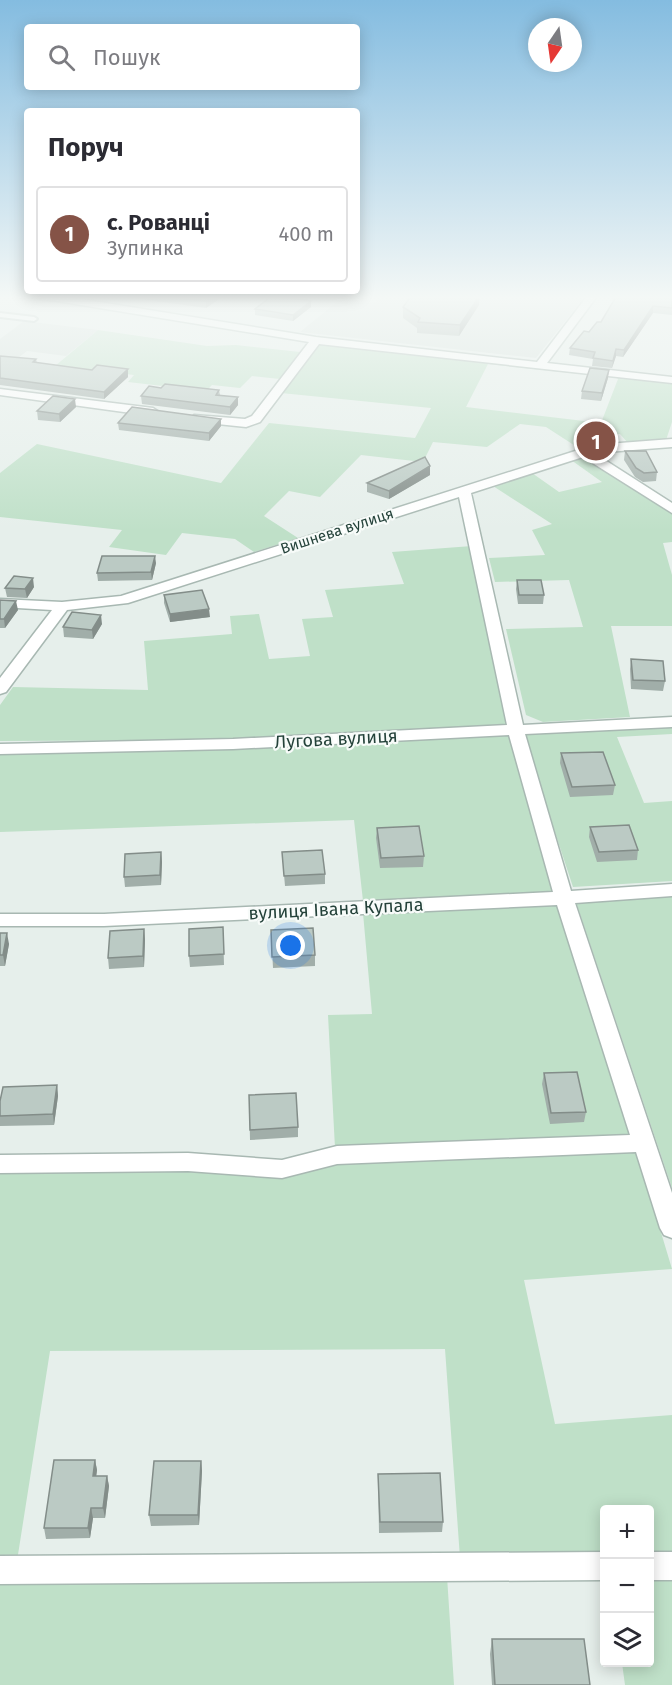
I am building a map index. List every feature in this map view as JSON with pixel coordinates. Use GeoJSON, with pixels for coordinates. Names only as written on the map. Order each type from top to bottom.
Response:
{"type":"FeatureCollection","features":[{"type":"Feature","properties":{"kind":"street"},"geometry":{"type":"LineString","coordinates":[[190,417],[238,423],[256,420],[291,374]]}},
{"type":"Feature","properties":{"kind":"street"},"geometry":{"type":"LineString","coordinates":[[616,374],[672,380]]}},
{"type":"Feature","properties":{"kind":"street"},"geometry":{"type":"LineString","coordinates":[[0,392],[166,414]]}},
{"type":"Feature","properties":{"kind":"street","name":"Вишнева вулиця"},"geometry":{"type":"LineString","coordinates":[[0,603],[62,606],[123,600],[584,452],[598,448],[672,443]]}},
{"type":"Feature","properties":{"kind":"street"},"geometry":{"type":"LineString","coordinates":[[584,452],[672,509]]}},
{"type":"Feature","properties":{"kind":"street"},"geometry":{"type":"LineString","coordinates":[[464,489],[516,730],[564,898],[672,1227]]}},
{"type":"Feature","properties":{"kind":"street"},"geometry":{"type":"LineString","coordinates":[[0,689],[62,606]]}},
{"type":"Feature","properties":{"kind":"street","name":"Лугова вулиця"},"geometry":{"type":"LineString","coordinates":[[0,749],[233,744],[672,722]]}},
{"type":"Feature","properties":{"kind":"street","name":"вулиця Івана Купала"},"geometry":{"type":"LineString","coordinates":[[0,920],[104,920],[564,898],[672,890]]}},
{"type":"Feature","properties":{"kind":"street"},"geometry":{"type":"LineString","coordinates":[[0,1164],[188,1162],[282,1169],[337,1155],[646,1143]]}},
{"type":"Feature","properties":{"kind":"street"},"geometry":{"type":"LineString","coordinates":[[0,1570],[600,1566]]}},
{"type":"Feature","properties":{"kind":"street"},"geometry":{"type":"LineString","coordinates":[[654,1566],[672,1566]]}},
{"type":"Feature","properties":{"kind":"green space"},"geometry":{"type":"Polygon","coordinates":[[[122,374],[284,374],[280,379],[252,376],[240,388],[212,385],[206,391],[128,382],[134,375],[122,374]]]}},
{"type":"Feature","properties":{"kind":"green space"},"geometry":{"type":"Polygon","coordinates":[[[296,374],[483,374],[466,407],[601,423],[618,379],[577,374],[672,382],[672,422],[666,440],[627,442],[620,434],[579,436],[585,447],[580,449],[546,427],[520,424],[487,447],[433,442],[423,462],[361,455],[320,497],[289,491],[264,516],[298,538],[254,552],[235,539],[182,533],[166,555],[109,547],[122,530],[0,517],[0,473],[37,444],[221,483],[269,423],[415,438],[431,408],[281,393],[296,374]]]}},
{"type":"Feature","properties":{"kind":"green space"},"geometry":{"type":"Polygon","coordinates":[[[585,456],[672,513],[672,542],[663,543],[672,575],[672,626],[611,626],[630,717],[543,722],[526,715],[506,629],[583,627],[569,580],[495,582],[489,558],[545,555],[532,530],[552,524],[493,486],[532,473],[559,492],[602,482],[571,460],[585,456]]]}},
{"type":"Feature","properties":{"kind":"green space"},"geometry":{"type":"Polygon","coordinates":[[[472,546],[507,724],[234,740],[0,741],[0,705],[13,687],[148,690],[144,641],[232,634],[230,616],[259,614],[269,659],[310,656],[302,619],[333,617],[325,590],[404,584],[392,552],[472,546]]]}},
{"type":"Feature","properties":{"kind":"green space"},"geometry":{"type":"Polygon","coordinates":[[[672,727],[672,734],[617,737],[644,803],[672,801],[672,881],[573,887],[523,735],[672,727]]]}},
{"type":"Feature","properties":{"kind":"green space"},"geometry":{"type":"Polygon","coordinates":[[[509,735],[553,893],[363,901],[354,820],[0,832],[0,753],[509,735]]]}},
{"type":"Feature","properties":{"kind":"green space"},"geometry":{"type":"Polygon","coordinates":[[[672,894],[672,1188],[576,902],[672,894]]]}},
{"type":"Feature","properties":{"kind":"green space"},"geometry":{"type":"Polygon","coordinates":[[[556,904],[632,1137],[335,1148],[328,1015],[372,1014],[363,913],[556,904]]]}},
{"type":"Feature","properties":{"kind":"green space"},"geometry":{"type":"Polygon","coordinates":[[[636,1149],[672,1269],[524,1280],[555,1424],[672,1415],[672,1557],[654,1557],[654,1505],[600,1505],[600,1557],[460,1558],[445,1349],[50,1351],[17,1561],[0,1561],[0,1170],[636,1149]]]}},
{"type":"Feature","properties":{"kind":"green space"},"geometry":{"type":"Polygon","coordinates":[[[654,1575],[672,1575],[672,1685],[625,1685],[623,1667],[654,1667],[654,1575]]]}},
{"type":"Feature","properties":{"kind":"green space"},"geometry":{"type":"Polygon","coordinates":[[[447,1576],[454,1685],[0,1685],[0,1579],[447,1576]]]}},
{"type":"Feature","properties":{"kind":"building"},"geometry":{"type":"Polygon","coordinates":[[[0,374],[123,374],[104,392],[0,378],[0,374]]]}},
{"type":"Feature","properties":{"kind":"building"},"geometry":{"type":"Polygon","coordinates":[[[588,374],[608,374],[602,393],[582,391],[588,374]]]}},
{"type":"Feature","properties":{"kind":"building"},"geometry":{"type":"Polygon","coordinates":[[[165,384],[219,390],[216,395],[238,397],[230,407],[141,396],[149,386],[161,388],[165,384]]]}},
{"type":"Feature","properties":{"kind":"building"},"geometry":{"type":"Polygon","coordinates":[[[53,396],[75,399],[59,414],[37,411],[53,396]]]}},
{"type":"Feature","properties":{"kind":"building"},"geometry":{"type":"Polygon","coordinates":[[[132,407],[221,419],[209,433],[118,423],[132,407]]]}},
{"type":"Feature","properties":{"kind":"building"},"geometry":{"type":"Polygon","coordinates":[[[625,451],[646,451],[657,472],[644,473],[636,468],[625,451]]]}},
{"type":"Feature","properties":{"kind":"building"},"geometry":{"type":"Polygon","coordinates":[[[425,457],[430,466],[389,491],[367,483],[425,457]]]}},
{"type":"Feature","properties":{"kind":"building"},"geometry":{"type":"Polygon","coordinates":[[[102,556],[155,556],[151,572],[97,573],[102,556]]]}},
{"type":"Feature","properties":{"kind":"building"},"geometry":{"type":"Polygon","coordinates":[[[14,576],[33,578],[25,589],[5,588],[14,576]]]}},
{"type":"Feature","properties":{"kind":"building"},"geometry":{"type":"Polygon","coordinates":[[[517,580],[541,580],[544,595],[519,595],[517,580]]]}},
{"type":"Feature","properties":{"kind":"building"},"geometry":{"type":"Polygon","coordinates":[[[202,590],[209,609],[170,614],[164,595],[202,590]]]}},
{"type":"Feature","properties":{"kind":"building"},"geometry":{"type":"Polygon","coordinates":[[[0,600],[16,601],[4,619],[0,619],[0,600]]]}},
{"type":"Feature","properties":{"kind":"building"},"geometry":{"type":"Polygon","coordinates":[[[72,612],[101,615],[92,630],[63,627],[72,612]]]}},
{"type":"Feature","properties":{"kind":"building"},"geometry":{"type":"Polygon","coordinates":[[[631,659],[663,661],[665,681],[633,680],[631,659]]]}},
{"type":"Feature","properties":{"kind":"building"},"geometry":{"type":"Polygon","coordinates":[[[603,752],[615,785],[572,787],[561,753],[603,752]]]}},
{"type":"Feature","properties":{"kind":"building"},"geometry":{"type":"Polygon","coordinates":[[[629,825],[638,850],[599,852],[590,827],[629,825]]]}},
{"type":"Feature","properties":{"kind":"building"},"geometry":{"type":"Polygon","coordinates":[[[419,826],[424,856],[381,858],[377,828],[419,826]]]}},
{"type":"Feature","properties":{"kind":"building"},"geometry":{"type":"Polygon","coordinates":[[[322,850],[325,874],[284,876],[282,852],[322,850]]]}},
{"type":"Feature","properties":{"kind":"building"},"geometry":{"type":"Polygon","coordinates":[[[161,852],[160,875],[124,877],[125,854],[161,852]]]}},
{"type":"Feature","properties":{"kind":"building"},"geometry":{"type":"Polygon","coordinates":[[[223,927],[224,954],[189,956],[189,929],[223,927]]]}},
{"type":"Feature","properties":{"kind":"building"},"geometry":{"type":"Polygon","coordinates":[[[313,928],[315,955],[272,957],[271,930],[313,928]]]}},
{"type":"Feature","properties":{"kind":"building"},"geometry":{"type":"Polygon","coordinates":[[[144,929],[143,956],[108,958],[110,931],[144,929]]]}},
{"type":"Feature","properties":{"kind":"building"},"geometry":{"type":"Polygon","coordinates":[[[0,933],[7,933],[3,955],[0,955],[0,933]]]}},
{"type":"Feature","properties":{"kind":"building"},"geometry":{"type":"Polygon","coordinates":[[[577,1072],[586,1112],[551,1113],[544,1073],[577,1072]]]}},
{"type":"Feature","properties":{"kind":"building"},"geometry":{"type":"Polygon","coordinates":[[[57,1085],[53,1114],[0,1116],[3,1087],[57,1085]]]}},
{"type":"Feature","properties":{"kind":"building"},"geometry":{"type":"Polygon","coordinates":[[[296,1093],[298,1127],[250,1130],[249,1095],[296,1093]]]}},
{"type":"Feature","properties":{"kind":"building"},"geometry":{"type":"Polygon","coordinates":[[[54,1460],[95,1460],[93,1476],[107,1476],[103,1508],[91,1508],[88,1528],[44,1528],[54,1460]]]}},
{"type":"Feature","properties":{"kind":"building"},"geometry":{"type":"Polygon","coordinates":[[[154,1461],[201,1461],[198,1515],[149,1515],[154,1461]]]}},
{"type":"Feature","properties":{"kind":"building"},"geometry":{"type":"Polygon","coordinates":[[[440,1473],[443,1522],[380,1522],[378,1474],[440,1473]]]}},
{"type":"Feature","properties":{"kind":"building"},"geometry":{"type":"Polygon","coordinates":[[[492,1639],[584,1639],[590,1685],[495,1685],[492,1639]]]}},
{"type":"Feature","properties":{"kind":"place","name":"с. Рованці"},"geometry":{"type":"Point","coordinates":[596,441]}}]}
